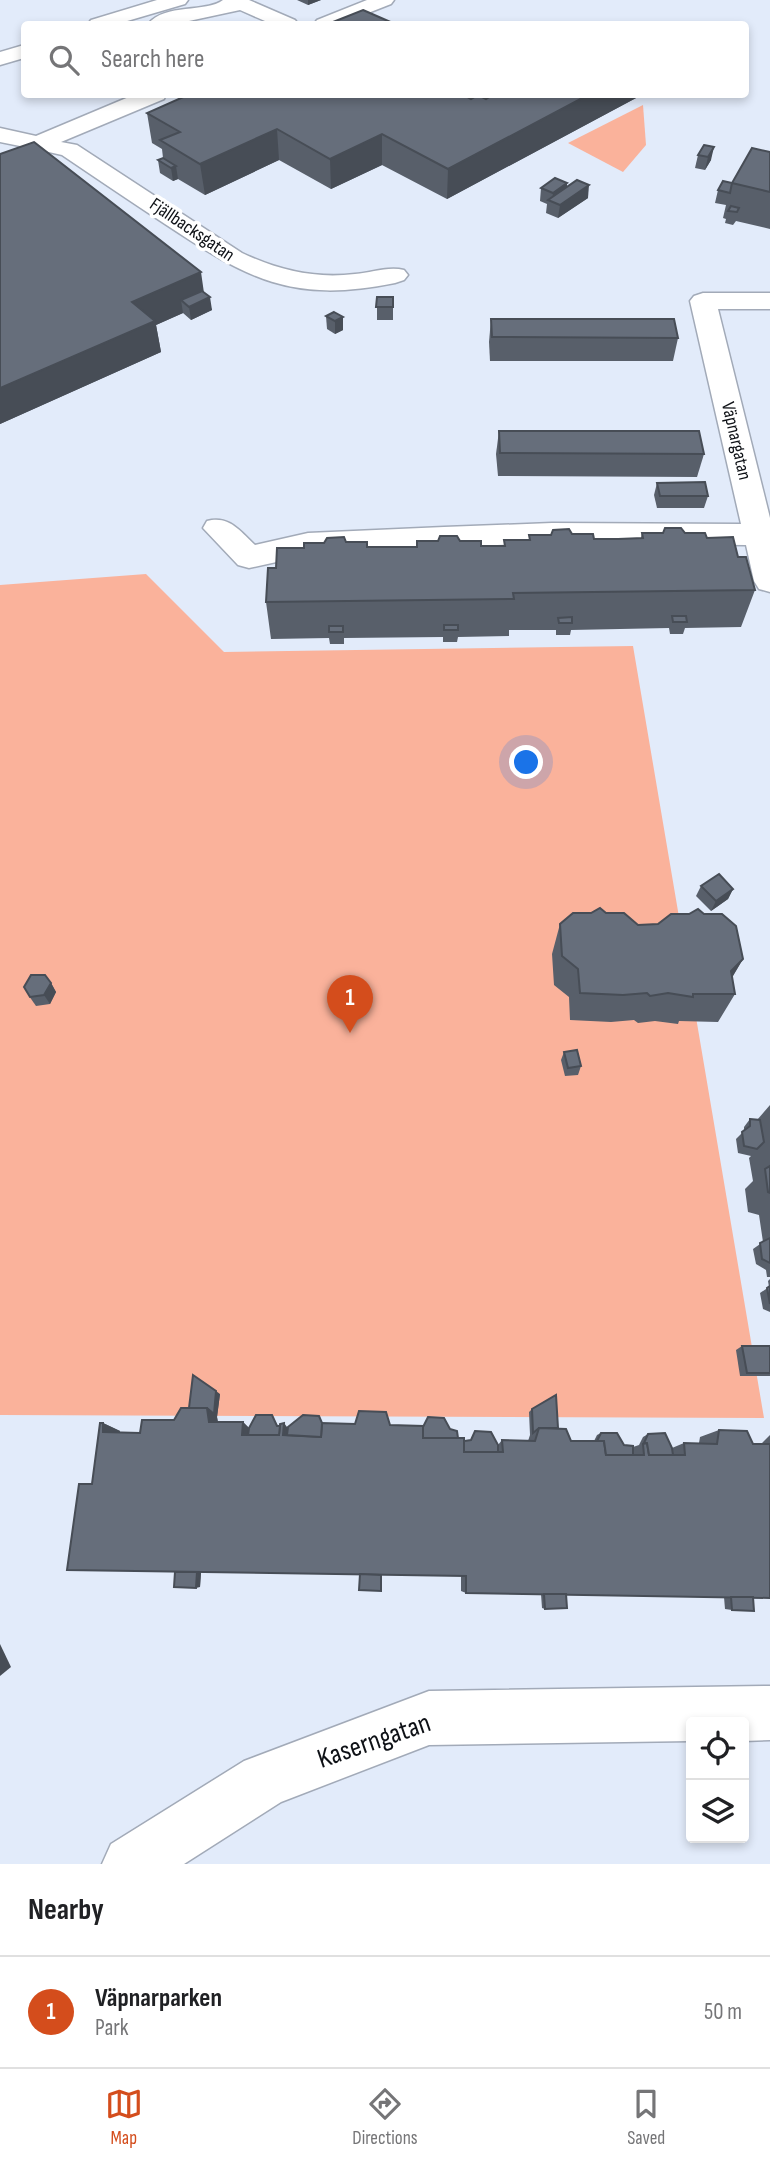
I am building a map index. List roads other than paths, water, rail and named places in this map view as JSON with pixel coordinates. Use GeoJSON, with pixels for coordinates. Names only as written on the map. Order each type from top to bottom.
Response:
{"type":"FeatureCollection","features":[{"type":"Feature","properties":{"kind":"street"},"geometry":{"type":"LineString","coordinates":[[109,21],[178,0]]}},
{"type":"Feature","properties":{"kind":"street"},"geometry":{"type":"LineString","coordinates":[[332,21],[384,0]]}},
{"type":"Feature","properties":{"kind":"street"},"geometry":{"type":"LineString","coordinates":[[166,21],[237,2],[281,21]]}},
{"type":"Feature","properties":{"kind":"street"},"geometry":{"type":"LineString","coordinates":[[0,59],[21,52]]}},
{"type":"Feature","properties":{"kind":"street"},"geometry":{"type":"LineString","coordinates":[[0,159],[146,98]]}},
{"type":"Feature","properties":{"kind":"street","name":"Fjällbacksgatan"},"geometry":{"type":"LineString","coordinates":[[0,135],[69,150],[233,258],[262,273],[293,281],[347,283],[395,275]]}},
{"type":"Feature","properties":{"kind":"street","name":"Väpnargatan"},"geometry":{"type":"LineString","coordinates":[[770,301],[703,300],[770,581]]}},
{"type":"Feature","properties":{"kind":"street"},"geometry":{"type":"LineString","coordinates":[[218,528],[248,557],[308,544],[444,537],[552,533],[759,535]]}},
{"type":"Feature","properties":{"kind":"street","name":"Kaserngatan"},"geometry":{"type":"LineString","coordinates":[[131,1864],[264,1781],[429,1718],[770,1713]]}},
{"type":"Feature","properties":{"kind":"place","name":"Väpnarparken"},"geometry":{"type":"Point","coordinates":[350,1033]}}]}
